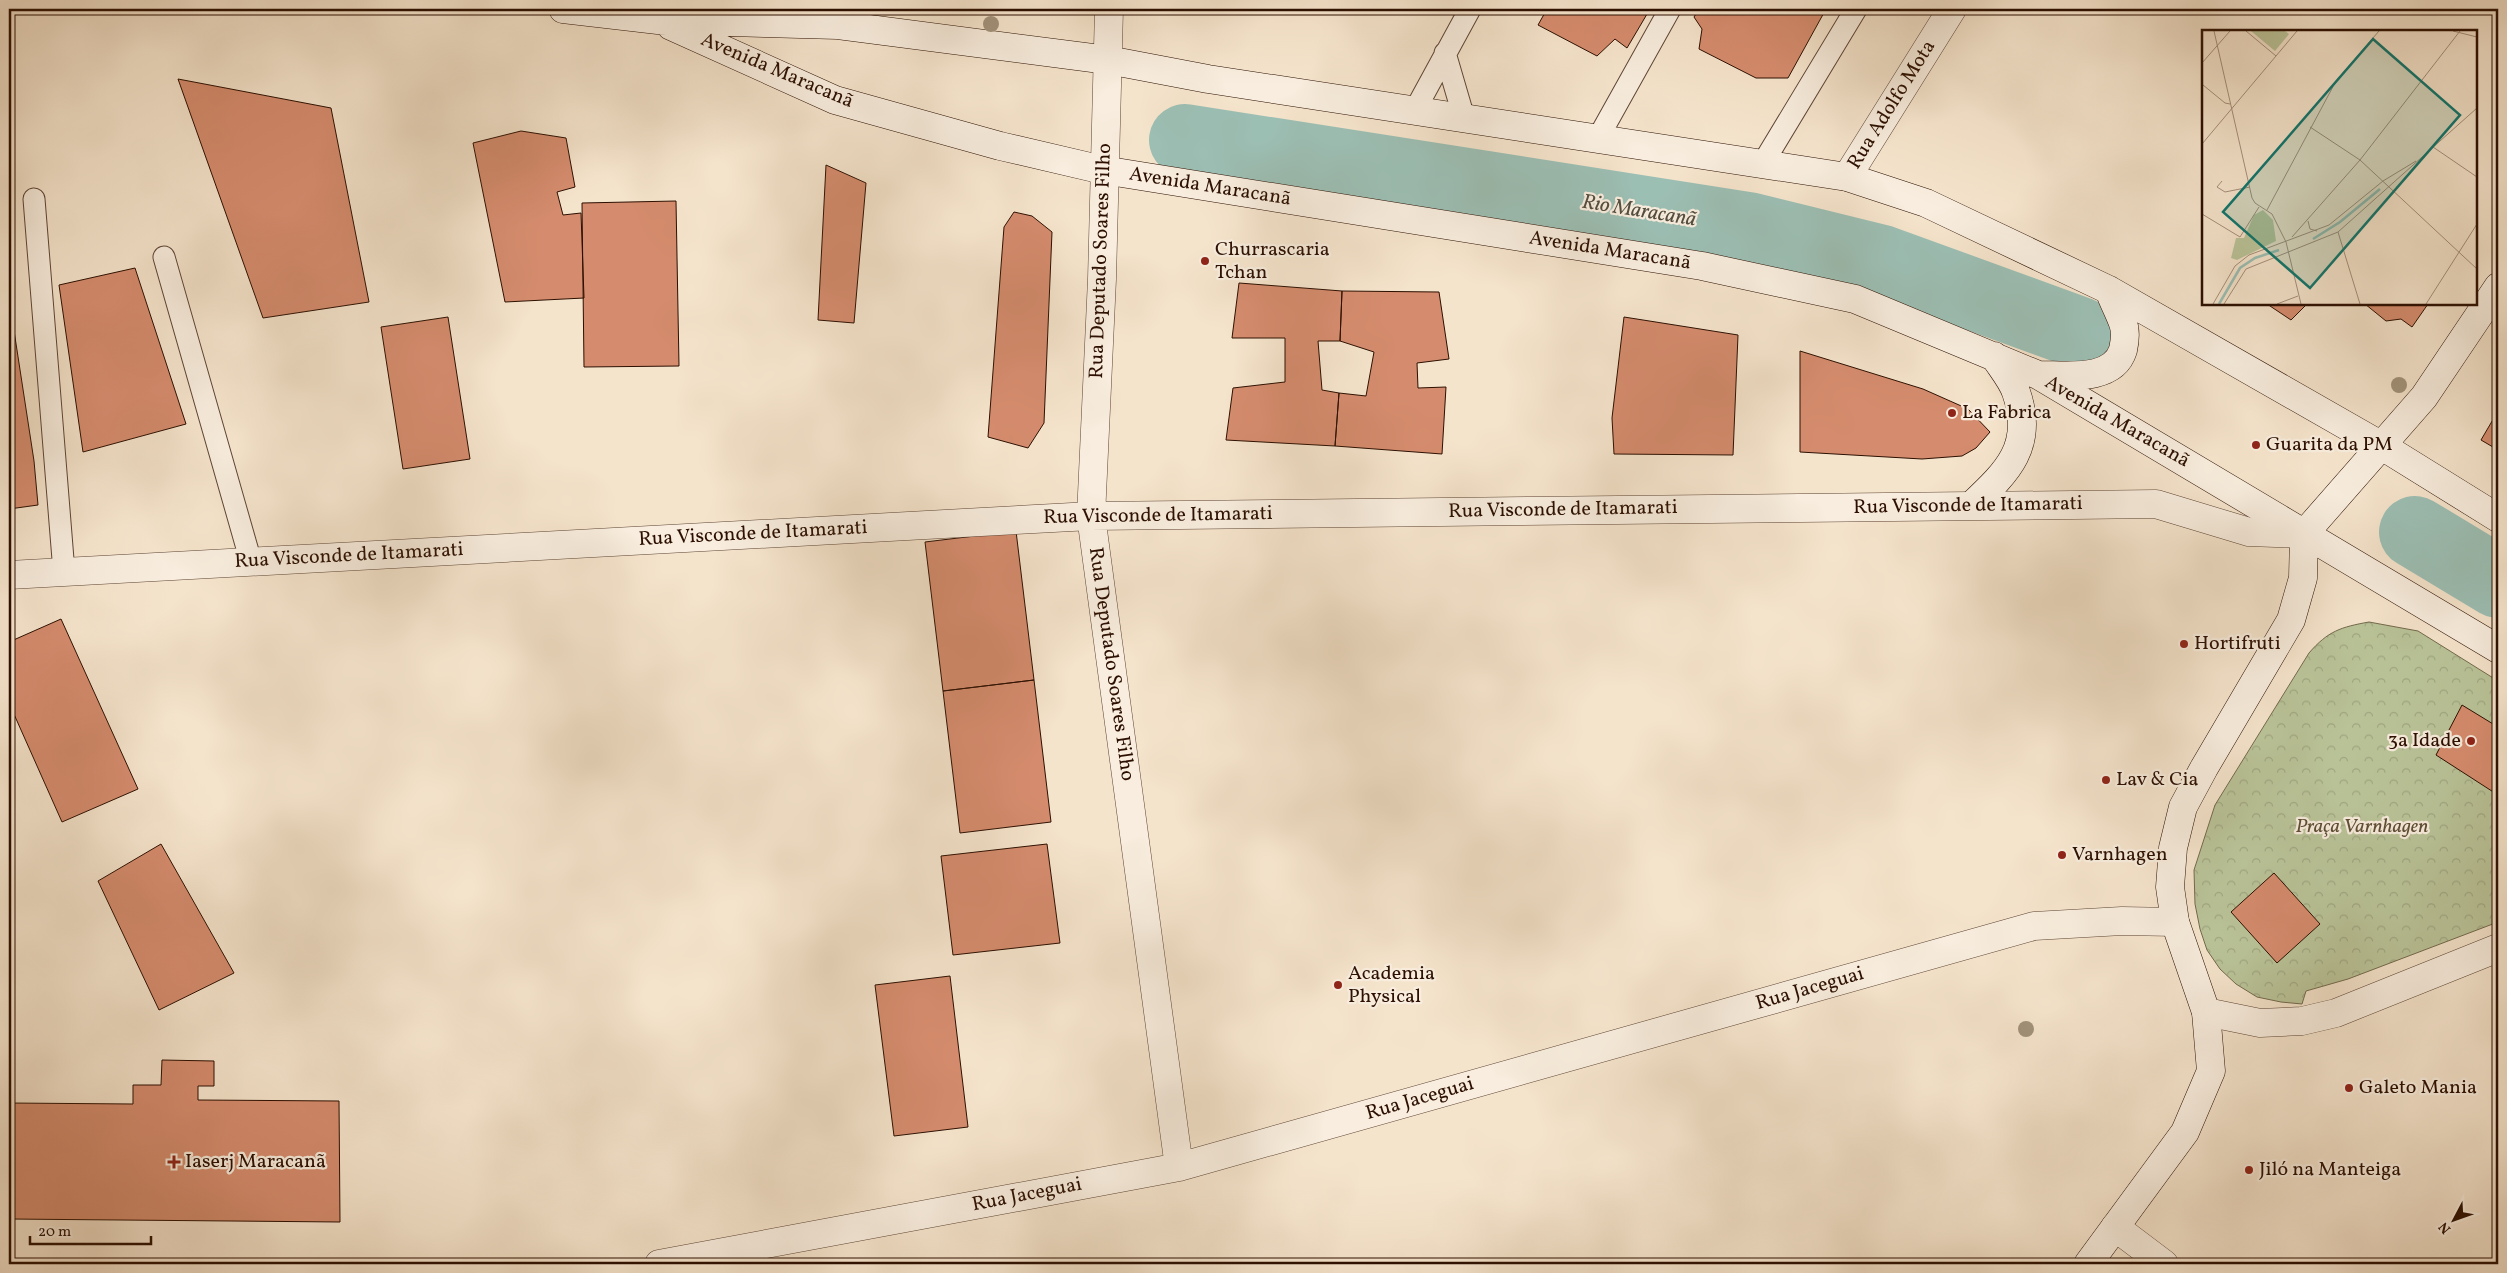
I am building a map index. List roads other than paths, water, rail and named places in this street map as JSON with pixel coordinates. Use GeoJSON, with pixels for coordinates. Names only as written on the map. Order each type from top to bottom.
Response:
{"type":"FeatureCollection","features":[{"type":"Feature","properties":{"kind":"street","name":"Avenida Maracanã"},"geometry":{"type":"LineString","coordinates":[[564,9],[658,20],[734,16],[838,25],[1108,60],[1208,79],[1847,177],[1926,203],[2109,290],[2382,446],[2498,518]]}},
{"type":"Feature","properties":{"kind":"street","name":"Rua Deputado Soares Filho"},"geometry":{"type":"LineString","coordinates":[[1109,9],[1103,170],[1102,279],[1090,516],[1179,1167]]}},
{"type":"Feature","properties":{"kind":"street","name":"Rua Adolfo Mota"},"geometry":{"type":"LineString","coordinates":[[1847,177],[1952,9]]}},
{"type":"Feature","properties":{"kind":"street","name":"Avenida Maracanã"},"geometry":{"type":"LineString","coordinates":[[658,20],[835,100],[1000,146],[1103,170],[1702,266],[1855,299],[2038,375],[2498,649]]}},
{"type":"Feature","properties":{"kind":"street"},"geometry":{"type":"LineString","coordinates":[[2088,1264],[2185,1132],[2211,1071],[2206,1012],[2175,922],[2170,887],[2173,848],[2183,807],[2292,620],[2303,578],[2304,534],[2424,397],[2498,286]]}},
{"type":"Feature","properties":{"kind":"street"},"geometry":{"type":"LineString","coordinates":[[2038,375],[2082,375],[2105,371],[2120,358],[2125,342],[2123,324],[2109,290]]}},
{"type":"Feature","properties":{"kind":"street"},"geometry":{"type":"LineString","coordinates":[[1972,506],[2006,472],[2017,453],[2022,423],[2016,392],[1994,356]]}},
{"type":"Feature","properties":{"kind":"street","name":"Rua Visconde de Itamarati"},"geometry":{"type":"LineString","coordinates":[[9,575],[1090,516],[2156,504],[2249,532],[2304,534]]}},
{"type":"Feature","properties":{"kind":"street","name":"Rua Jaceguai"},"geometry":{"type":"LineString","coordinates":[[659,1264],[1179,1167],[2034,926],[2122,921],[2175,922]]}},
{"type":"Feature","properties":{"kind":"street"},"geometry":{"type":"LineString","coordinates":[[2206,1012],[2260,1023],[2302,1021],[2336,1013],[2498,948]]}},
{"type":"Feature","properties":{"kind":"street"},"geometry":{"type":"LineString","coordinates":[[2116,1227],[2164,1264]]}},
{"type":"Feature","properties":{"kind":"lane"},"geometry":{"type":"LineString","coordinates":[[1415,110],[1470,9]]}},
{"type":"Feature","properties":{"kind":"lane"},"geometry":{"type":"LineString","coordinates":[[1598,138],[1670,9]]}},
{"type":"Feature","properties":{"kind":"lane"},"geometry":{"type":"LineString","coordinates":[[1763,164],[1856,9]]}},
{"type":"Feature","properties":{"kind":"lane"},"geometry":{"type":"LineString","coordinates":[[1445,52],[1464,118]]}},
{"type":"Feature","properties":{"kind":"lane"},"geometry":{"type":"LineString","coordinates":[[34,199],[64,572]]}},
{"type":"Feature","properties":{"kind":"lane"},"geometry":{"type":"LineString","coordinates":[[164,257],[251,562]]}},
{"type":"Feature","properties":{"kind":"waterway","name":"Rio Maracanã"},"geometry":{"type":"LineString","coordinates":[[1185,140],[1748,228],[1882,261],[2080,333]]}},
{"type":"Feature","properties":{"kind":"waterway","name":"Rio Maracanã"},"geometry":{"type":"LineString","coordinates":[[2415,532],[2498,582]]}},
{"type":"Feature","properties":{"kind":"place","name":"Churrascaria Tchan"},"geometry":{"type":"Point","coordinates":[1205,261]}},
{"type":"Feature","properties":{"kind":"place","name":"La Fabrica"},"geometry":{"type":"Point","coordinates":[1952,413]}},
{"type":"Feature","properties":{"kind":"place","name":"Guarita da PM"},"geometry":{"type":"Point","coordinates":[2256,445]}},
{"type":"Feature","properties":{"kind":"place","name":"Hortifruti"},"geometry":{"type":"Point","coordinates":[2184,644]}},
{"type":"Feature","properties":{"kind":"place","name":"3a Idade"},"geometry":{"type":"Point","coordinates":[2471,741]}},
{"type":"Feature","properties":{"kind":"place","name":"Lav & Cia"},"geometry":{"type":"Point","coordinates":[2106,780]}},
{"type":"Feature","properties":{"kind":"place","name":"Varnhagen"},"geometry":{"type":"Point","coordinates":[2062,855]}},
{"type":"Feature","properties":{"kind":"place","name":"Academia Physical"},"geometry":{"type":"Point","coordinates":[1338,985]}},
{"type":"Feature","properties":{"kind":"place","name":"Galeto Mania"},"geometry":{"type":"Point","coordinates":[2349,1088]}},
{"type":"Feature","properties":{"kind":"place","name":"Iaserj Maracanã"},"geometry":{"type":"Point","coordinates":[174,1162]}},
{"type":"Feature","properties":{"kind":"place","name":"Jiló na Manteiga"},"geometry":{"type":"Point","coordinates":[2249,1170]}},
{"type":"Feature","properties":{"kind":"park label","name":"Praça Varnhagen"},"geometry":{"type":"Point","coordinates":[2362,827]}}]}
